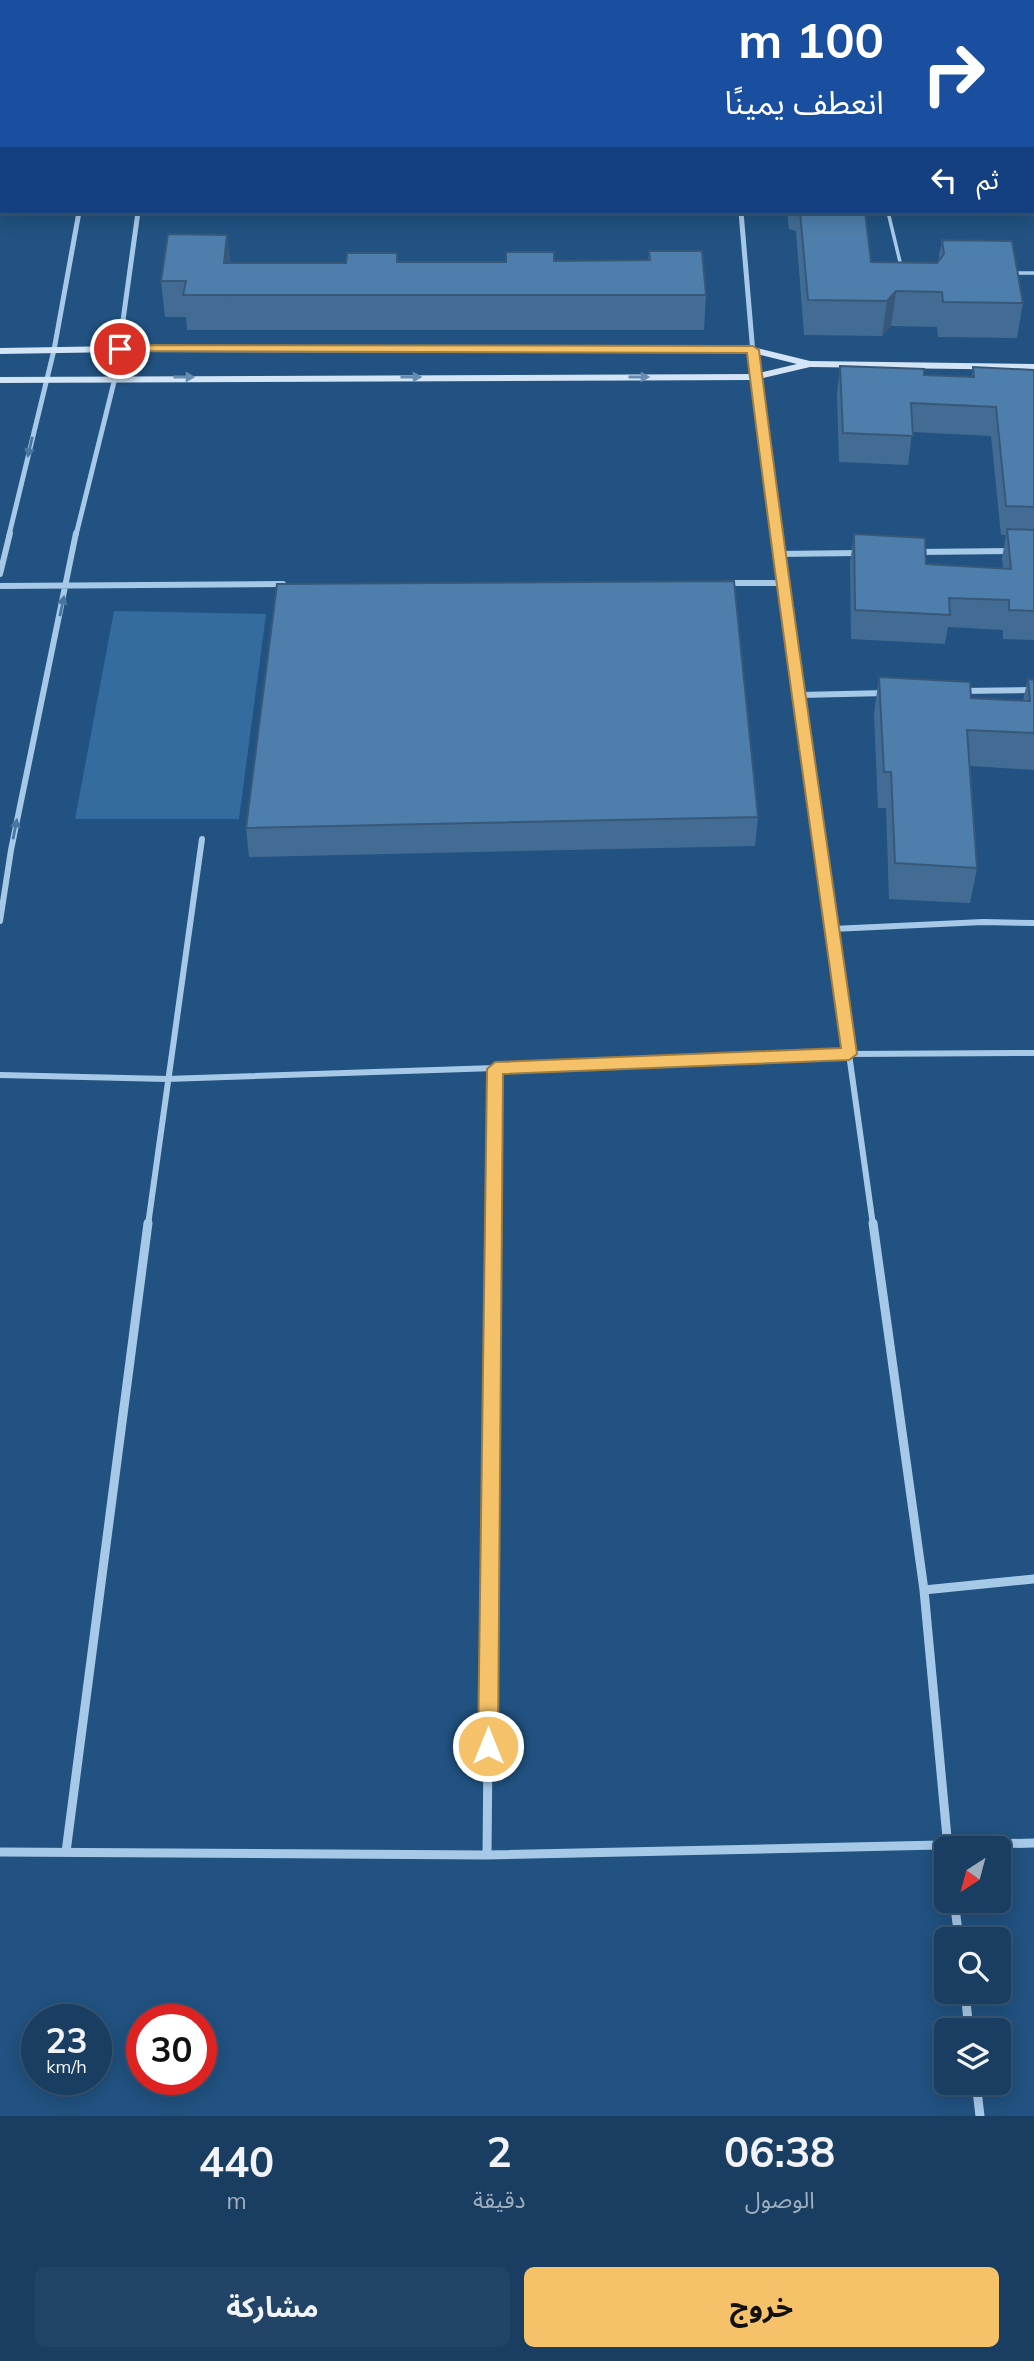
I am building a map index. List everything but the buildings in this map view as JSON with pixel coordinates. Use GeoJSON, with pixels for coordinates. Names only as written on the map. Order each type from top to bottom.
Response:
{"type":"FeatureCollection","features":[{"type":"Feature","properties":{"kind":"street"},"geometry":{"type":"LineString","coordinates":[[0,574],[54,350],[79,214]]}},
{"type":"Feature","properties":{"kind":"street"},"geometry":{"type":"LineString","coordinates":[[0,920],[11,850],[80,510],[116,378],[138,214]]}},
{"type":"Feature","properties":{"kind":"street"},"geometry":{"type":"LineString","coordinates":[[741,214],[755,377],[777,554],[800,695],[924,1590],[946,1836]]}},
{"type":"Feature","properties":{"kind":"street"},"geometry":{"type":"LineString","coordinates":[[0,351],[753,350],[810,364],[1034,367]]}},
{"type":"Feature","properties":{"kind":"street"},"geometry":{"type":"LineString","coordinates":[[0,380],[755,377],[810,364]]}},
{"type":"Feature","properties":{"kind":"street"},"geometry":{"type":"LineString","coordinates":[[912,552],[1020,551]]}},
{"type":"Feature","properties":{"kind":"street"},"geometry":{"type":"LineString","coordinates":[[777,554],[872,552]]}},
{"type":"Feature","properties":{"kind":"street"},"geometry":{"type":"LineString","coordinates":[[712,583],[781,583]]}},
{"type":"Feature","properties":{"kind":"street"},"geometry":{"type":"LineString","coordinates":[[0,586],[287,584]]}},
{"type":"Feature","properties":{"kind":"street"},"geometry":{"type":"LineString","coordinates":[[951,692],[1034,690]]}},
{"type":"Feature","properties":{"kind":"street"},"geometry":{"type":"LineString","coordinates":[[800,695],[896,693]]}},
{"type":"Feature","properties":{"kind":"street"},"geometry":{"type":"LineString","coordinates":[[66,1852],[167,1079],[202,839]]}},
{"type":"Feature","properties":{"kind":"street"},"geometry":{"type":"LineString","coordinates":[[832,929],[983,922],[1034,923]]}},
{"type":"Feature","properties":{"kind":"street"},"geometry":{"type":"LineString","coordinates":[[0,1075],[167,1079],[849,1054],[1034,1053]]}},
{"type":"Feature","properties":{"kind":"street"},"geometry":{"type":"LineString","coordinates":[[487,1855],[495,1069]]}},
{"type":"Feature","properties":{"kind":"street"},"geometry":{"type":"LineString","coordinates":[[924,1590],[1034,1579]]}},
{"type":"Feature","properties":{"kind":"street"},"geometry":{"type":"LineString","coordinates":[[1012,1844],[1034,1843]]}},
{"type":"Feature","properties":{"kind":"street"},"geometry":{"type":"LineString","coordinates":[[0,1852],[487,1855],[934,1847]]}},
{"type":"Feature","properties":{"kind":"street"},"geometry":{"type":"LineString","coordinates":[[978,2095],[980,2116]]}},
{"type":"Feature","properties":{"kind":"lane"},"geometry":{"type":"LineString","coordinates":[[888,214],[900,265],[906,270]]}},
{"type":"Feature","properties":{"kind":"lane"},"geometry":{"type":"LineString","coordinates":[[1008,272],[1034,272]]}},
{"type":"Feature","properties":{"kind":"shaded area"},"geometry":{"type":"Polygon","coordinates":[[[114,611],[266,614],[239,819],[75,819],[114,611]]]}},
{"type":"Feature","properties":{"kind":"route"},"geometry":{"type":"LineString","coordinates":[[120,349],[753,350],[781,583],[800,695],[849,1054],[495,1069],[488,1746]]}}]}
